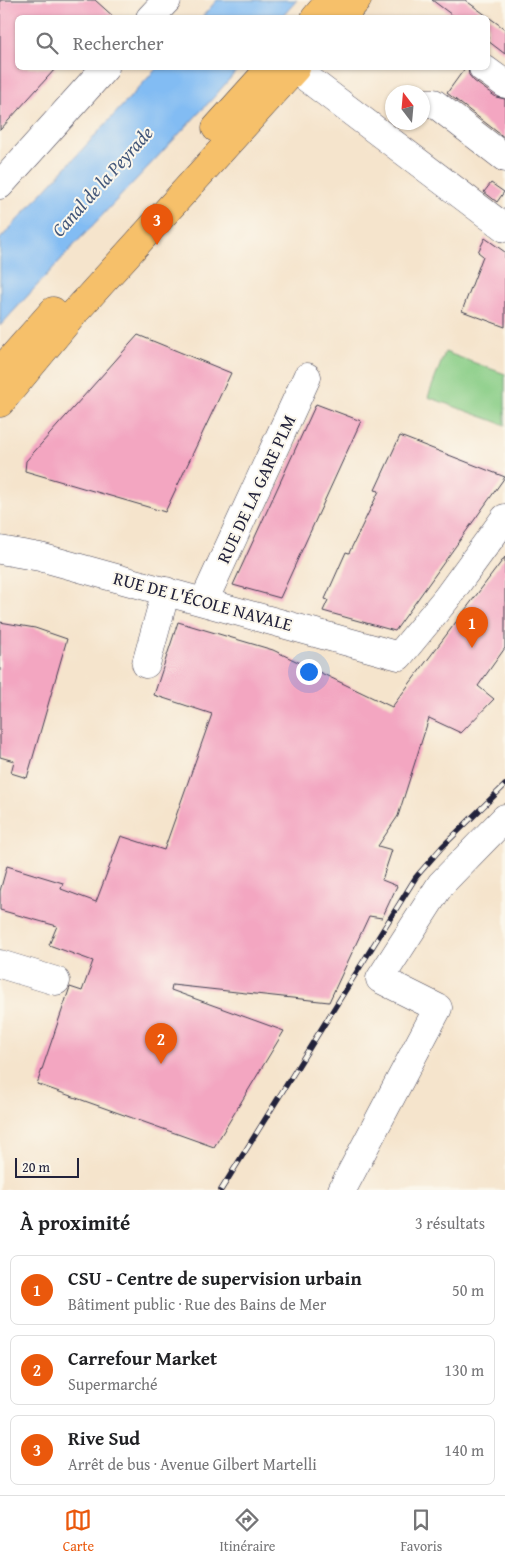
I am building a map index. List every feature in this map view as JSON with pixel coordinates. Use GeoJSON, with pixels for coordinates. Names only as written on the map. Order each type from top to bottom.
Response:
{"type":"FeatureCollection","features":[{"type":"Feature","properties":{"kind":"main road"},"geometry":{"type":"LineString","coordinates":[[318,15],[330,0]]}},
{"type":"Feature","properties":{"kind":"main road"},"geometry":{"type":"LineString","coordinates":[[344,15],[357,0]]}},
{"type":"Feature","properties":{"kind":"main road"},"geometry":{"type":"LineString","coordinates":[[0,371],[285,70]]}},
{"type":"Feature","properties":{"kind":"main road"},"geometry":{"type":"LineString","coordinates":[[0,404],[77,310],[285,70]]}},
{"type":"Feature","properties":{"kind":"street"},"geometry":{"type":"LineString","coordinates":[[153,15],[167,0]]}},
{"type":"Feature","properties":{"kind":"street"},"geometry":{"type":"LineString","coordinates":[[0,185],[103,70]]}},
{"type":"Feature","properties":{"kind":"street"},"geometry":{"type":"LineString","coordinates":[[290,70],[505,228]]}},
{"type":"Feature","properties":{"kind":"street"},"geometry":{"type":"LineString","coordinates":[[486,70],[505,84]]}},
{"type":"Feature","properties":{"kind":"street"},"geometry":{"type":"LineString","coordinates":[[430,103],[434,103],[505,158]]}},
{"type":"Feature","properties":{"kind":"street","name":"RUE DE LA GARE PLM"},"geometry":{"type":"LineString","coordinates":[[204,601],[307,377]]}},
{"type":"Feature","properties":{"kind":"street","name":"RUE DE L'ÉCOLE NAVALE"},"geometry":{"type":"LineString","coordinates":[[2,552],[40,557],[399,656],[446,599],[505,518]]}},
{"type":"Feature","properties":{"kind":"street"},"geometry":{"type":"LineString","coordinates":[[146,664],[166,591]]}},
{"type":"Feature","properties":{"kind":"street"},"geometry":{"type":"LineString","coordinates":[[342,1190],[438,1008],[380,979],[441,884],[505,818]]}},
{"type":"Feature","properties":{"kind":"street"},"geometry":{"type":"LineString","coordinates":[[0,964],[56,981]]}},
{"type":"Feature","properties":{"kind":"green space"},"geometry":{"type":"Polygon","coordinates":[[[445,352],[505,374],[505,425],[428,397],[445,352]]]}},
{"type":"Feature","properties":{"kind":"water"},"geometry":{"type":"Polygon","coordinates":[[[217,0],[297,0],[284,15],[204,15],[217,0]]]}},
{"type":"Feature","properties":{"kind":"water","name":"Canal de la Peyrade"},"geometry":{"type":"Polygon","coordinates":[[[155,70],[237,70],[0,326],[0,239],[155,70]]]}},
{"type":"Feature","properties":{"kind":"building"},"geometry":{"type":"Polygon","coordinates":[[[0,0],[95,0],[112,15],[15,15],[15,70],[54,70],[0,130],[0,0]]]}},
{"type":"Feature","properties":{"kind":"building"},"geometry":{"type":"Polygon","coordinates":[[[432,0],[465,0],[486,15],[452,15],[432,0]]]}},
{"type":"Feature","properties":{"kind":"building"},"geometry":{"type":"Polygon","coordinates":[[[490,18],[505,29],[505,54],[490,43],[490,18]]]}},
{"type":"Feature","properties":{"kind":"building"},"geometry":{"type":"Polygon","coordinates":[[[464,70],[468,70],[469,75],[474,81],[496,97],[505,99],[505,138],[447,93],[464,70]]]}},
{"type":"Feature","properties":{"kind":"building"},"geometry":{"type":"Polygon","coordinates":[[[491,183],[504,192],[497,202],[484,192],[491,183]]]}},
{"type":"Feature","properties":{"kind":"building"},"geometry":{"type":"Polygon","coordinates":[[[485,238],[505,252],[505,327],[462,311],[483,256],[478,252],[485,238]]]}},
{"type":"Feature","properties":{"kind":"building"},"geometry":{"type":"Polygon","coordinates":[[[138,335],[231,373],[165,512],[25,471],[26,461],[138,335]]]}},
{"type":"Feature","properties":{"kind":"building"},"geometry":{"type":"Polygon","coordinates":[[[316,404],[361,421],[280,598],[233,585],[316,404]]]}},
{"type":"Feature","properties":{"kind":"building"},"geometry":{"type":"Polygon","coordinates":[[[400,436],[505,477],[395,631],[323,611],[328,600],[325,599],[346,552],[349,553],[379,491],[375,490],[400,436]]]}},
{"type":"Feature","properties":{"kind":"building"},"geometry":{"type":"Polygon","coordinates":[[[505,557],[505,648],[478,686],[494,699],[461,733],[429,718],[398,816],[378,846],[392,850],[382,880],[397,886],[382,918],[369,916],[329,1002],[172,985],[171,990],[284,1031],[214,1147],[37,1084],[70,987],[82,991],[93,961],[49,945],[57,926],[0,910],[0,891],[7,866],[63,883],[61,889],[96,902],[121,836],[164,850],[212,714],[154,695],[178,622],[273,650],[392,707],[505,557]]]}},
{"type":"Feature","properties":{"kind":"building"},"geometry":{"type":"Polygon","coordinates":[[[0,622],[35,628],[67,639],[27,778],[11,773],[14,761],[0,757],[0,622]]]}},
{"type":"Feature","properties":{"kind":"railway"},"geometry":{"type":"LineString","coordinates":[[221,1190],[416,877],[442,847],[505,785]]}},
{"type":"Feature","properties":{"kind":"place","name":"Rive Sud"},"geometry":{"type":"Point","coordinates":[157,245]}},
{"type":"Feature","properties":{"kind":"place","name":"CSU - Centre de supervision urbain"},"geometry":{"type":"Point","coordinates":[472,648]}},
{"type":"Feature","properties":{"kind":"place","name":"Carrefour Market"},"geometry":{"type":"Point","coordinates":[161,1064]}}]}
